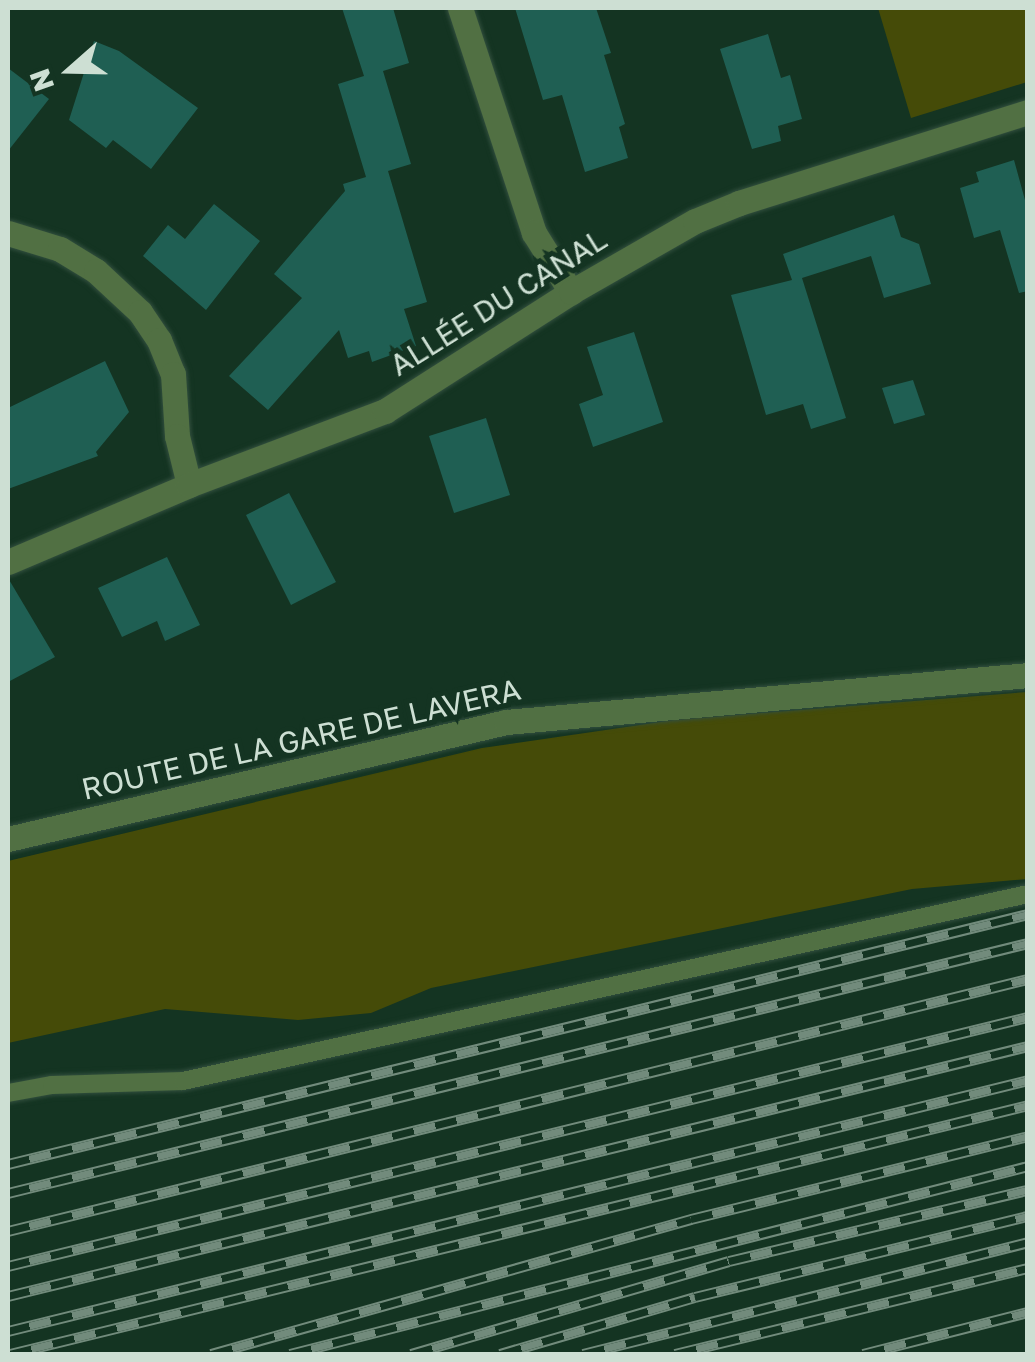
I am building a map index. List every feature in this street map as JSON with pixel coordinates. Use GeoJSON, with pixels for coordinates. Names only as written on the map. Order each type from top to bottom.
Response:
{"type":"FeatureCollection","features":[{"type":"Feature","properties":{"kind":"street"},"geometry":{"type":"LineString","coordinates":[[460,8],[534,233],[571,292]]}},
{"type":"Feature","properties":{"kind":"street","name":"ALLÉE DU CANAL"},"geometry":{"type":"LineString","coordinates":[[8,562],[189,485],[385,411],[571,292],[694,221],[738,203],[1028,112]]}},
{"type":"Feature","properties":{"kind":"street"},"geometry":{"type":"LineString","coordinates":[[8,233],[60,249],[96,271],[140,312],[160,340],[173,374],[177,436],[189,485]]}},
{"type":"Feature","properties":{"kind":"street","name":"ROUTE DE LA GARE DE LAVERA"},"geometry":{"type":"LineString","coordinates":[[8,839],[506,722],[1028,675]]}},
{"type":"Feature","properties":{"kind":"lane"},"geometry":{"type":"LineString","coordinates":[[8,1093],[52,1085],[183,1082],[1028,894]]}},
{"type":"Feature","properties":{"kind":"green space"},"geometry":{"type":"Polygon","coordinates":[[[878,8],[1027,8],[1027,82],[911,118],[878,8]]]}},
{"type":"Feature","properties":{"kind":"green space"},"geometry":{"type":"Polygon","coordinates":[[[1027,692],[1027,879],[912,889],[431,988],[371,1013],[298,1020],[165,1009],[8,1043],[8,861],[482,748],[674,720],[1027,692]]]}},
{"type":"Feature","properties":{"kind":"building"},"geometry":{"type":"Polygon","coordinates":[[[342,8],[393,8],[409,63],[383,71],[411,164],[388,171],[427,302],[404,309],[416,346],[372,362],[369,351],[348,358],[339,330],[268,410],[229,376],[302,298],[274,274],[345,191],[343,184],[366,177],[338,84],[364,76],[342,8]]]}},
{"type":"Feature","properties":{"kind":"building"},"geometry":{"type":"Polygon","coordinates":[[[515,8],[596,8],[611,53],[604,55],[625,124],[619,127],[628,158],[585,172],[562,95],[543,100],[515,8]]]}},
{"type":"Feature","properties":{"kind":"building"},"geometry":{"type":"Polygon","coordinates":[[[768,34],[781,78],[790,75],[802,119],[778,126],[781,141],[752,149],[720,49],[768,34]]]}},
{"type":"Feature","properties":{"kind":"building"},"geometry":{"type":"Polygon","coordinates":[[[94,41],[119,51],[198,108],[151,169],[113,140],[106,148],[69,120],[94,41]]]}},
{"type":"Feature","properties":{"kind":"building"},"geometry":{"type":"Polygon","coordinates":[[[8,68],[49,99],[8,151],[8,68]]]}},
{"type":"Feature","properties":{"kind":"building"},"geometry":{"type":"Polygon","coordinates":[[[1014,160],[1028,211],[1028,291],[1019,293],[1000,230],[974,238],[960,188],[979,182],[976,172],[1014,160]]]}},
{"type":"Feature","properties":{"kind":"building"},"geometry":{"type":"Polygon","coordinates":[[[214,204],[260,241],[206,310],[143,256],[168,225],[185,239],[214,204]]]}},
{"type":"Feature","properties":{"kind":"building"},"geometry":{"type":"Polygon","coordinates":[[[894,215],[901,237],[919,244],[931,284],[884,298],[871,256],[802,278],[846,418],[811,429],[803,404],[766,415],[731,295],[792,280],[783,254],[894,215]]]}},
{"type":"Feature","properties":{"kind":"building"},"geometry":{"type":"Polygon","coordinates":[[[634,332],[663,422],[593,447],[579,404],[603,395],[587,347],[634,332]]]}},
{"type":"Feature","properties":{"kind":"building"},"geometry":{"type":"Polygon","coordinates":[[[105,361],[129,412],[96,452],[98,456],[8,489],[8,408],[105,361]]]}},
{"type":"Feature","properties":{"kind":"building"},"geometry":{"type":"Polygon","coordinates":[[[913,380],[925,415],[894,424],[882,388],[913,380]]]}},
{"type":"Feature","properties":{"kind":"building"},"geometry":{"type":"Polygon","coordinates":[[[486,418],[510,495],[454,513],[429,436],[486,418]]]}},
{"type":"Feature","properties":{"kind":"building"},"geometry":{"type":"Polygon","coordinates":[[[289,493],[336,582],[291,605],[246,515],[289,493]]]}},
{"type":"Feature","properties":{"kind":"building"},"geometry":{"type":"Polygon","coordinates":[[[167,557],[200,625],[165,641],[157,621],[122,637],[98,588],[167,557]]]}},
{"type":"Feature","properties":{"kind":"building"},"geometry":{"type":"Polygon","coordinates":[[[8,578],[55,657],[8,682],[8,578]]]}},
{"type":"Feature","properties":{"kind":"railway"},"geometry":{"type":"LineString","coordinates":[[8,1164],[1028,914]]}},
{"type":"Feature","properties":{"kind":"railway"},"geometry":{"type":"LineString","coordinates":[[8,1193],[1028,943]]}},
{"type":"Feature","properties":{"kind":"railway"},"geometry":{"type":"LineString","coordinates":[[8,1231],[1028,979]]}},
{"type":"Feature","properties":{"kind":"railway"},"geometry":{"type":"LineString","coordinates":[[8,1266],[1028,1017]]}},
{"type":"Feature","properties":{"kind":"railway"},"geometry":{"type":"LineString","coordinates":[[8,1296],[1028,1046]]}},
{"type":"Feature","properties":{"kind":"railway"},"geometry":{"type":"LineString","coordinates":[[8,1331],[1028,1080]]}},
{"type":"Feature","properties":{"kind":"railway"},"geometry":{"type":"LineString","coordinates":[[10,1354],[1028,1105]]}},
{"type":"Feature","properties":{"kind":"railway"},"geometry":{"type":"LineString","coordinates":[[211,1354],[691,1219],[1028,1136]]}},
{"type":"Feature","properties":{"kind":"railway"},"geometry":{"type":"LineString","coordinates":[[290,1354],[1028,1166]]}},
{"type":"Feature","properties":{"kind":"railway"},"geometry":{"type":"LineString","coordinates":[[411,1354],[729,1261],[1028,1190]]}},
{"type":"Feature","properties":{"kind":"railway"},"geometry":{"type":"LineString","coordinates":[[500,1354],[695,1297],[1028,1216]]}},
{"type":"Feature","properties":{"kind":"railway"},"geometry":{"type":"LineString","coordinates":[[583,1354],[1028,1242]]}},
{"type":"Feature","properties":{"kind":"railway"},"geometry":{"type":"LineString","coordinates":[[675,1354],[1028,1268]]}},
{"type":"Feature","properties":{"kind":"railway"},"geometry":{"type":"LineString","coordinates":[[863,1354],[1028,1312]]}}]}
